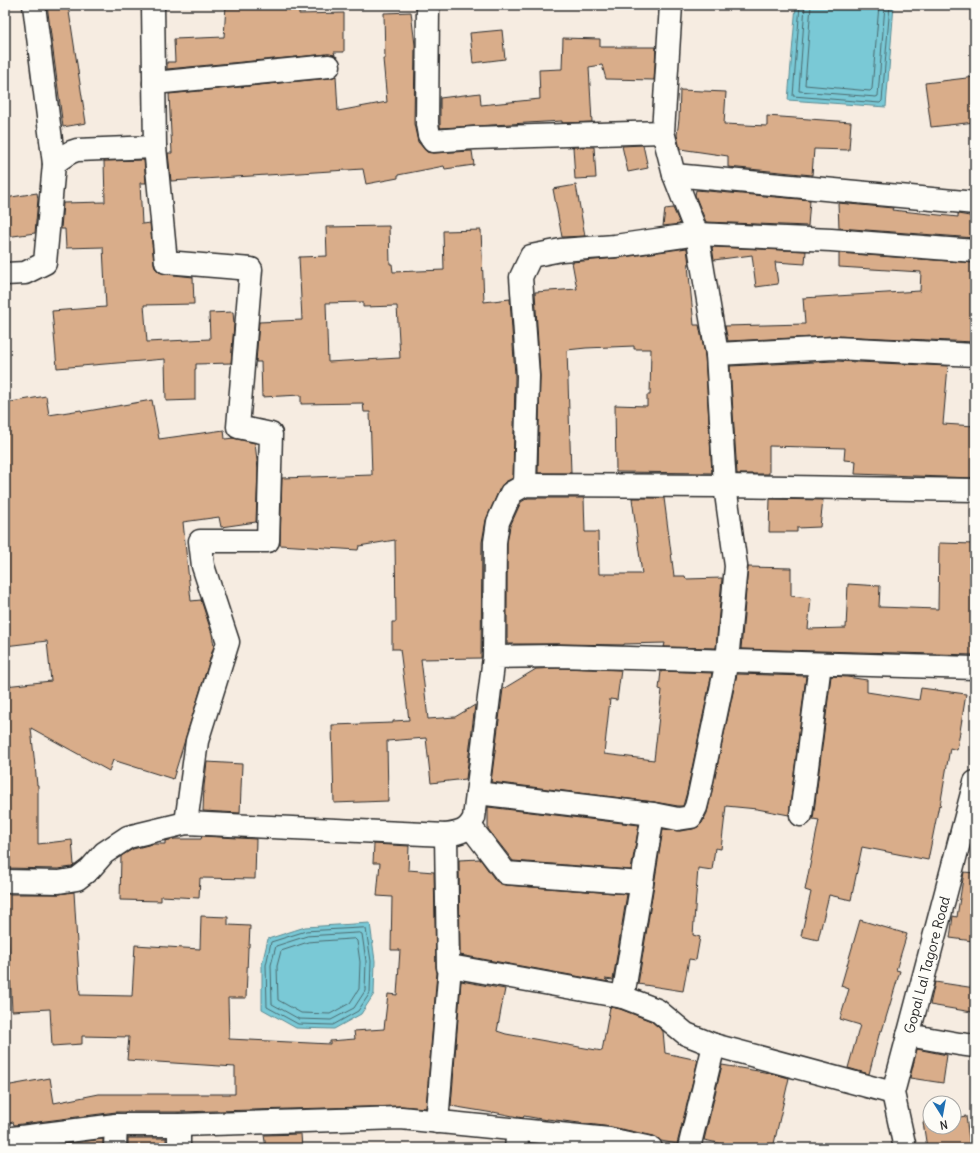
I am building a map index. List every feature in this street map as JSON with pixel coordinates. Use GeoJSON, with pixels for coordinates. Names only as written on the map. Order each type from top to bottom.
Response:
{"type":"FeatureCollection","features":[{"type":"Feature","properties":{"kind":"street"},"geometry":{"type":"LineString","coordinates":[[5,274],[25,273],[45,263],[54,164],[34,5]]}},
{"type":"Feature","properties":{"kind":"street"},"geometry":{"type":"LineString","coordinates":[[153,5],[155,147],[166,262],[252,269],[238,427],[270,434],[268,541],[200,541],[203,566],[228,642],[197,741],[186,823]]}},
{"type":"Feature","properties":{"kind":"street"},"geometry":{"type":"LineString","coordinates":[[428,5],[427,124],[429,135],[433,141],[474,138],[663,132]]}},
{"type":"Feature","properties":{"kind":"street"},"geometry":{"type":"LineString","coordinates":[[477,793],[652,814],[678,819],[686,819],[691,817],[699,795],[728,661],[736,566],[725,486],[717,354],[697,234],[674,175],[663,132],[671,5]]}},
{"type":"Feature","properties":{"kind":"street"},"geometry":{"type":"LineString","coordinates":[[154,83],[329,66]]}},
{"type":"Feature","properties":{"kind":"street"},"geometry":{"type":"LineString","coordinates":[[54,164],[71,151],[155,147]]}},
{"type":"Feature","properties":{"kind":"street"},"geometry":{"type":"LineString","coordinates":[[674,175],[975,203]]}},
{"type":"Feature","properties":{"kind":"street"},"geometry":{"type":"LineString","coordinates":[[525,485],[528,376],[521,278],[531,256],[561,250],[615,246],[697,234],[831,240],[975,252]]}},
{"type":"Feature","properties":{"kind":"street"},"geometry":{"type":"LineString","coordinates":[[717,354],[835,348],[975,355]]}},
{"type":"Feature","properties":{"kind":"street"},"geometry":{"type":"LineString","coordinates":[[5,881],[59,882],[78,879],[90,869],[104,853],[128,837],[186,823],[446,835],[459,832],[470,826],[474,818],[494,658],[495,542],[498,522],[511,493],[525,485],[725,486],[975,490]]}},
{"type":"Feature","properties":{"kind":"street"},"geometry":{"type":"LineString","coordinates":[[494,658],[559,656],[975,668]]}},
{"type":"Feature","properties":{"kind":"street"},"geometry":{"type":"LineString","coordinates":[[801,815],[820,664]]}},
{"type":"Feature","properties":{"kind":"street","name":"Gopal Lal Tagore Road"},"geometry":{"type":"LineString","coordinates":[[906,1148],[893,1093],[975,782]]}},
{"type":"Feature","properties":{"kind":"street"},"geometry":{"type":"LineString","coordinates":[[623,997],[652,814]]}},
{"type":"Feature","properties":{"kind":"street"},"geometry":{"type":"LineString","coordinates":[[470,826],[506,873],[642,883]]}},
{"type":"Feature","properties":{"kind":"street"},"geometry":{"type":"LineString","coordinates":[[437,1122],[450,966],[448,966],[446,835]]}},
{"type":"Feature","properties":{"kind":"street"},"geometry":{"type":"LineString","coordinates":[[450,966],[623,997],[657,1010],[686,1034],[714,1045],[893,1093]]}},
{"type":"Feature","properties":{"kind":"street"},"geometry":{"type":"LineString","coordinates":[[908,1035],[975,1046]]}},
{"type":"Feature","properties":{"kind":"street"},"geometry":{"type":"LineString","coordinates":[[688,1148],[714,1045]]}},
{"type":"Feature","properties":{"kind":"street"},"geometry":{"type":"LineString","coordinates":[[5,1139],[116,1125],[179,1125],[401,1118],[437,1122],[517,1139],[609,1139],[651,1148]]}},
{"type":"Feature","properties":{"kind":"street"},"geometry":{"type":"LineString","coordinates":[[115,1148],[116,1125]]}},
{"type":"Feature","properties":{"kind":"street"},"geometry":{"type":"LineString","coordinates":[[179,1125],[179,1148]]}},
{"type":"Feature","properties":{"kind":"water"},"geometry":{"type":"Polygon","coordinates":[[[796,5],[894,5],[886,107],[788,100],[796,5]]]}},
{"type":"Feature","properties":{"kind":"water"},"geometry":{"type":"Polygon","coordinates":[[[370,923],[375,961],[374,994],[361,1014],[334,1029],[296,1028],[262,1009],[262,964],[268,939],[305,927],[370,923]]]}},
{"type":"Feature","properties":{"kind":"building"},"geometry":{"type":"Polygon","coordinates":[[[47,5],[68,5],[86,123],[63,127],[47,5]]]}},
{"type":"Feature","properties":{"kind":"building"},"geometry":{"type":"Polygon","coordinates":[[[226,5],[299,7],[299,14],[344,13],[344,52],[334,52],[335,55],[328,54],[167,69],[167,62],[175,62],[174,39],[224,37],[226,5]]]}},
{"type":"Feature","properties":{"kind":"building"},"geometry":{"type":"Polygon","coordinates":[[[411,12],[415,45],[414,124],[418,142],[427,152],[472,151],[474,165],[445,169],[444,166],[398,175],[398,178],[366,184],[363,169],[171,181],[168,153],[172,153],[169,94],[330,78],[336,76],[338,111],[387,102],[383,59],[385,59],[384,13],[411,12]]]}},
{"type":"Feature","properties":{"kind":"building"},"geometry":{"type":"Polygon","coordinates":[[[502,30],[505,59],[473,63],[470,33],[502,30]]]}},
{"type":"Feature","properties":{"kind":"building"},"geometry":{"type":"Polygon","coordinates":[[[563,38],[600,39],[600,47],[656,47],[654,80],[606,79],[602,65],[589,67],[592,122],[562,123],[562,121],[440,128],[440,98],[480,93],[481,105],[540,99],[539,70],[562,69],[563,38]]]}},
{"type":"Feature","properties":{"kind":"building"},"geometry":{"type":"Polygon","coordinates":[[[975,77],[975,122],[931,127],[925,83],[975,77]]]}},
{"type":"Feature","properties":{"kind":"building"},"geometry":{"type":"Polygon","coordinates":[[[680,90],[726,92],[724,124],[767,126],[767,116],[851,122],[849,150],[814,149],[812,175],[728,167],[728,156],[680,149],[677,135],[680,90]]]}},
{"type":"Feature","properties":{"kind":"building"},"geometry":{"type":"Polygon","coordinates":[[[643,145],[648,168],[628,172],[622,146],[643,145]]]}},
{"type":"Feature","properties":{"kind":"building"},"geometry":{"type":"Polygon","coordinates":[[[573,147],[594,147],[596,178],[575,179],[573,147]]]}},
{"type":"Feature","properties":{"kind":"building"},"geometry":{"type":"Polygon","coordinates":[[[144,160],[146,183],[140,183],[142,224],[150,223],[155,268],[159,272],[165,274],[193,277],[194,304],[144,305],[147,342],[210,339],[209,313],[233,312],[234,324],[231,363],[196,364],[195,400],[166,401],[165,359],[57,368],[52,311],[106,307],[103,247],[66,248],[65,229],[61,229],[63,203],[105,202],[104,161],[144,160]]]}},
{"type":"Feature","properties":{"kind":"building"},"geometry":{"type":"Polygon","coordinates":[[[576,185],[585,236],[562,237],[553,189],[576,185]]]}},
{"type":"Feature","properties":{"kind":"building"},"geometry":{"type":"Polygon","coordinates":[[[696,190],[810,200],[808,226],[706,222],[695,195],[696,190]]]}},
{"type":"Feature","properties":{"kind":"building"},"geometry":{"type":"Polygon","coordinates":[[[37,193],[38,199],[35,233],[6,237],[5,198],[37,193]]]}},
{"type":"Feature","properties":{"kind":"building"},"geometry":{"type":"Polygon","coordinates":[[[838,203],[893,208],[892,210],[958,217],[958,214],[975,217],[975,238],[839,228],[838,203]]]}},
{"type":"Feature","properties":{"kind":"building"},"geometry":{"type":"Polygon","coordinates":[[[673,208],[680,224],[663,226],[665,209],[673,208]]]}},
{"type":"Feature","properties":{"kind":"building"},"geometry":{"type":"Polygon","coordinates":[[[389,226],[390,264],[392,264],[393,272],[444,270],[443,231],[481,230],[484,302],[510,299],[515,376],[513,478],[505,482],[500,488],[486,520],[482,542],[481,658],[421,659],[428,719],[455,717],[475,705],[466,779],[431,783],[426,738],[387,741],[388,801],[334,803],[332,725],[393,723],[393,721],[409,720],[400,649],[392,649],[392,622],[396,622],[395,540],[359,546],[358,550],[280,545],[282,478],[372,475],[370,412],[364,412],[363,403],[301,404],[301,395],[262,397],[261,362],[256,362],[259,322],[302,320],[299,257],[327,256],[326,227],[389,226]],[[363,302],[326,303],[328,362],[400,358],[397,306],[363,307],[363,302]]]}},
{"type":"Feature","properties":{"kind":"building"},"geometry":{"type":"Polygon","coordinates":[[[712,247],[806,251],[805,264],[775,262],[778,284],[756,287],[752,255],[714,260],[712,247]]]}},
{"type":"Feature","properties":{"kind":"building"},"geometry":{"type":"Polygon","coordinates":[[[687,248],[694,325],[699,325],[705,355],[712,473],[616,472],[615,405],[647,406],[647,395],[650,395],[651,349],[634,349],[634,346],[567,350],[571,473],[538,473],[540,376],[535,292],[577,289],[572,262],[617,258],[687,248]]]}},
{"type":"Feature","properties":{"kind":"building"},"geometry":{"type":"Polygon","coordinates":[[[839,253],[975,263],[975,342],[836,336],[728,341],[725,326],[805,324],[803,298],[920,291],[921,272],[839,267],[839,253]]]}},
{"type":"Feature","properties":{"kind":"building"},"geometry":{"type":"Polygon","coordinates":[[[835,361],[948,366],[943,424],[975,426],[975,478],[855,474],[856,461],[844,460],[845,448],[769,446],[769,474],[737,474],[730,366],[835,361]]]}},
{"type":"Feature","properties":{"kind":"building"},"geometry":{"type":"Polygon","coordinates":[[[46,396],[49,415],[81,410],[82,412],[152,400],[159,439],[224,430],[225,439],[234,438],[255,443],[258,469],[256,522],[221,527],[219,517],[183,522],[191,601],[201,600],[212,634],[214,646],[173,779],[113,760],[109,771],[31,728],[38,785],[38,844],[72,840],[74,865],[72,867],[58,869],[5,868],[5,686],[51,681],[47,641],[5,646],[5,403],[46,396]]]}},
{"type":"Feature","properties":{"kind":"building"},"geometry":{"type":"Polygon","coordinates":[[[528,498],[584,498],[585,532],[598,532],[599,574],[642,574],[632,498],[664,498],[674,576],[685,576],[686,579],[722,578],[716,648],[664,647],[665,643],[624,645],[507,644],[507,543],[510,526],[521,502],[528,498]]]}},
{"type":"Feature","properties":{"kind":"building"},"geometry":{"type":"Polygon","coordinates":[[[770,499],[823,500],[820,527],[797,528],[797,532],[769,532],[770,499]]]}},
{"type":"Feature","properties":{"kind":"building"},"geometry":{"type":"Polygon","coordinates":[[[939,543],[975,544],[975,655],[741,649],[748,567],[791,568],[791,596],[811,598],[808,629],[846,628],[848,584],[880,586],[879,607],[938,609],[939,543]]]}},
{"type":"Feature","properties":{"kind":"building"},"geometry":{"type":"Polygon","coordinates":[[[559,668],[621,670],[617,700],[610,699],[604,754],[654,760],[662,690],[659,689],[661,671],[712,673],[683,806],[491,782],[503,689],[536,669],[559,668]]]}},
{"type":"Feature","properties":{"kind":"building"},"geometry":{"type":"Polygon","coordinates":[[[737,674],[806,676],[789,815],[757,809],[726,806],[721,849],[715,848],[712,870],[698,868],[693,935],[700,937],[696,960],[689,959],[683,991],[638,984],[663,829],[680,831],[693,829],[702,823],[707,813],[737,674]]]}},
{"type":"Feature","properties":{"kind":"building"},"geometry":{"type":"Polygon","coordinates":[[[831,676],[867,680],[867,692],[919,700],[921,688],[966,694],[957,750],[950,748],[940,806],[939,805],[928,860],[862,847],[851,900],[829,895],[818,940],[801,936],[811,892],[805,890],[819,820],[813,819],[831,676]]]}},
{"type":"Feature","properties":{"kind":"building"},"geometry":{"type":"Polygon","coordinates":[[[207,762],[242,764],[240,813],[203,811],[207,762]]]}},
{"type":"Feature","properties":{"kind":"building"},"geometry":{"type":"Polygon","coordinates":[[[488,807],[639,825],[631,870],[513,861],[488,829],[488,807]]]}},
{"type":"Feature","properties":{"kind":"building"},"geometry":{"type":"Polygon","coordinates":[[[202,836],[256,839],[255,879],[200,878],[199,898],[161,896],[161,901],[120,900],[121,856],[133,849],[152,844],[165,844],[165,841],[175,839],[201,839],[202,836]]]}},
{"type":"Feature","properties":{"kind":"building"},"geometry":{"type":"Polygon","coordinates":[[[374,844],[409,846],[408,870],[434,872],[437,973],[426,1108],[401,1106],[179,1112],[116,1112],[14,1125],[13,1122],[5,1124],[5,1086],[50,1078],[54,1103],[99,1094],[235,1094],[235,1067],[127,1060],[129,1037],[82,1036],[82,1044],[52,1046],[50,1009],[12,1011],[6,894],[59,894],[74,892],[80,995],[132,996],[135,945],[200,949],[201,916],[228,917],[228,925],[250,926],[246,998],[228,998],[229,1039],[330,1044],[330,1041],[355,1039],[354,1031],[384,1029],[388,994],[397,995],[400,950],[391,950],[392,897],[377,896],[380,863],[373,863],[374,844]]]}},
{"type":"Feature","properties":{"kind":"building"},"geometry":{"type":"Polygon","coordinates":[[[480,859],[496,881],[505,885],[627,894],[613,980],[605,979],[609,982],[460,955],[459,860],[480,859]]]}},
{"type":"Feature","properties":{"kind":"building"},"geometry":{"type":"Polygon","coordinates":[[[964,872],[975,873],[975,925],[973,941],[950,938],[953,916],[957,917],[964,872]]]}},
{"type":"Feature","properties":{"kind":"building"},"geometry":{"type":"Polygon","coordinates":[[[860,920],[907,934],[896,970],[900,971],[882,1031],[880,1031],[869,1074],[848,1068],[860,1025],[840,1019],[849,989],[841,986],[860,920]]]}},
{"type":"Feature","properties":{"kind":"building"},"geometry":{"type":"Polygon","coordinates":[[[461,981],[505,989],[497,1031],[506,1034],[602,1051],[610,1007],[620,1009],[651,1021],[663,1031],[665,1053],[698,1060],[677,1144],[661,1141],[654,1136],[612,1127],[524,1116],[523,1118],[451,1106],[461,981]]]}},
{"type":"Feature","properties":{"kind":"building"},"geometry":{"type":"Polygon","coordinates":[[[935,982],[975,988],[972,1012],[930,1005],[935,982]]]}},
{"type":"Feature","properties":{"kind":"building"},"geometry":{"type":"Polygon","coordinates":[[[917,1049],[947,1055],[943,1083],[910,1078],[917,1049]]]}},
{"type":"Feature","properties":{"kind":"building"},"geometry":{"type":"Polygon","coordinates":[[[722,1065],[770,1073],[789,1078],[773,1148],[742,1148],[704,1140],[722,1065]]]}},
{"type":"Feature","properties":{"kind":"building"},"geometry":{"type":"Polygon","coordinates":[[[966,1116],[970,1148],[927,1148],[925,1135],[962,1135],[962,1117],[966,1116]]]}},
{"type":"Feature","properties":{"kind":"building"},"geometry":{"type":"Polygon","coordinates":[[[301,1134],[302,1148],[266,1148],[264,1135],[301,1134]]]}},
{"type":"Feature","properties":{"kind":"building"},"geometry":{"type":"Polygon","coordinates":[[[128,1138],[166,1138],[166,1148],[128,1148],[128,1138]]]}},
{"type":"Feature","properties":{"kind":"building"},"geometry":{"type":"Polygon","coordinates":[[[103,1139],[103,1148],[35,1148],[103,1139]]]}}]}
